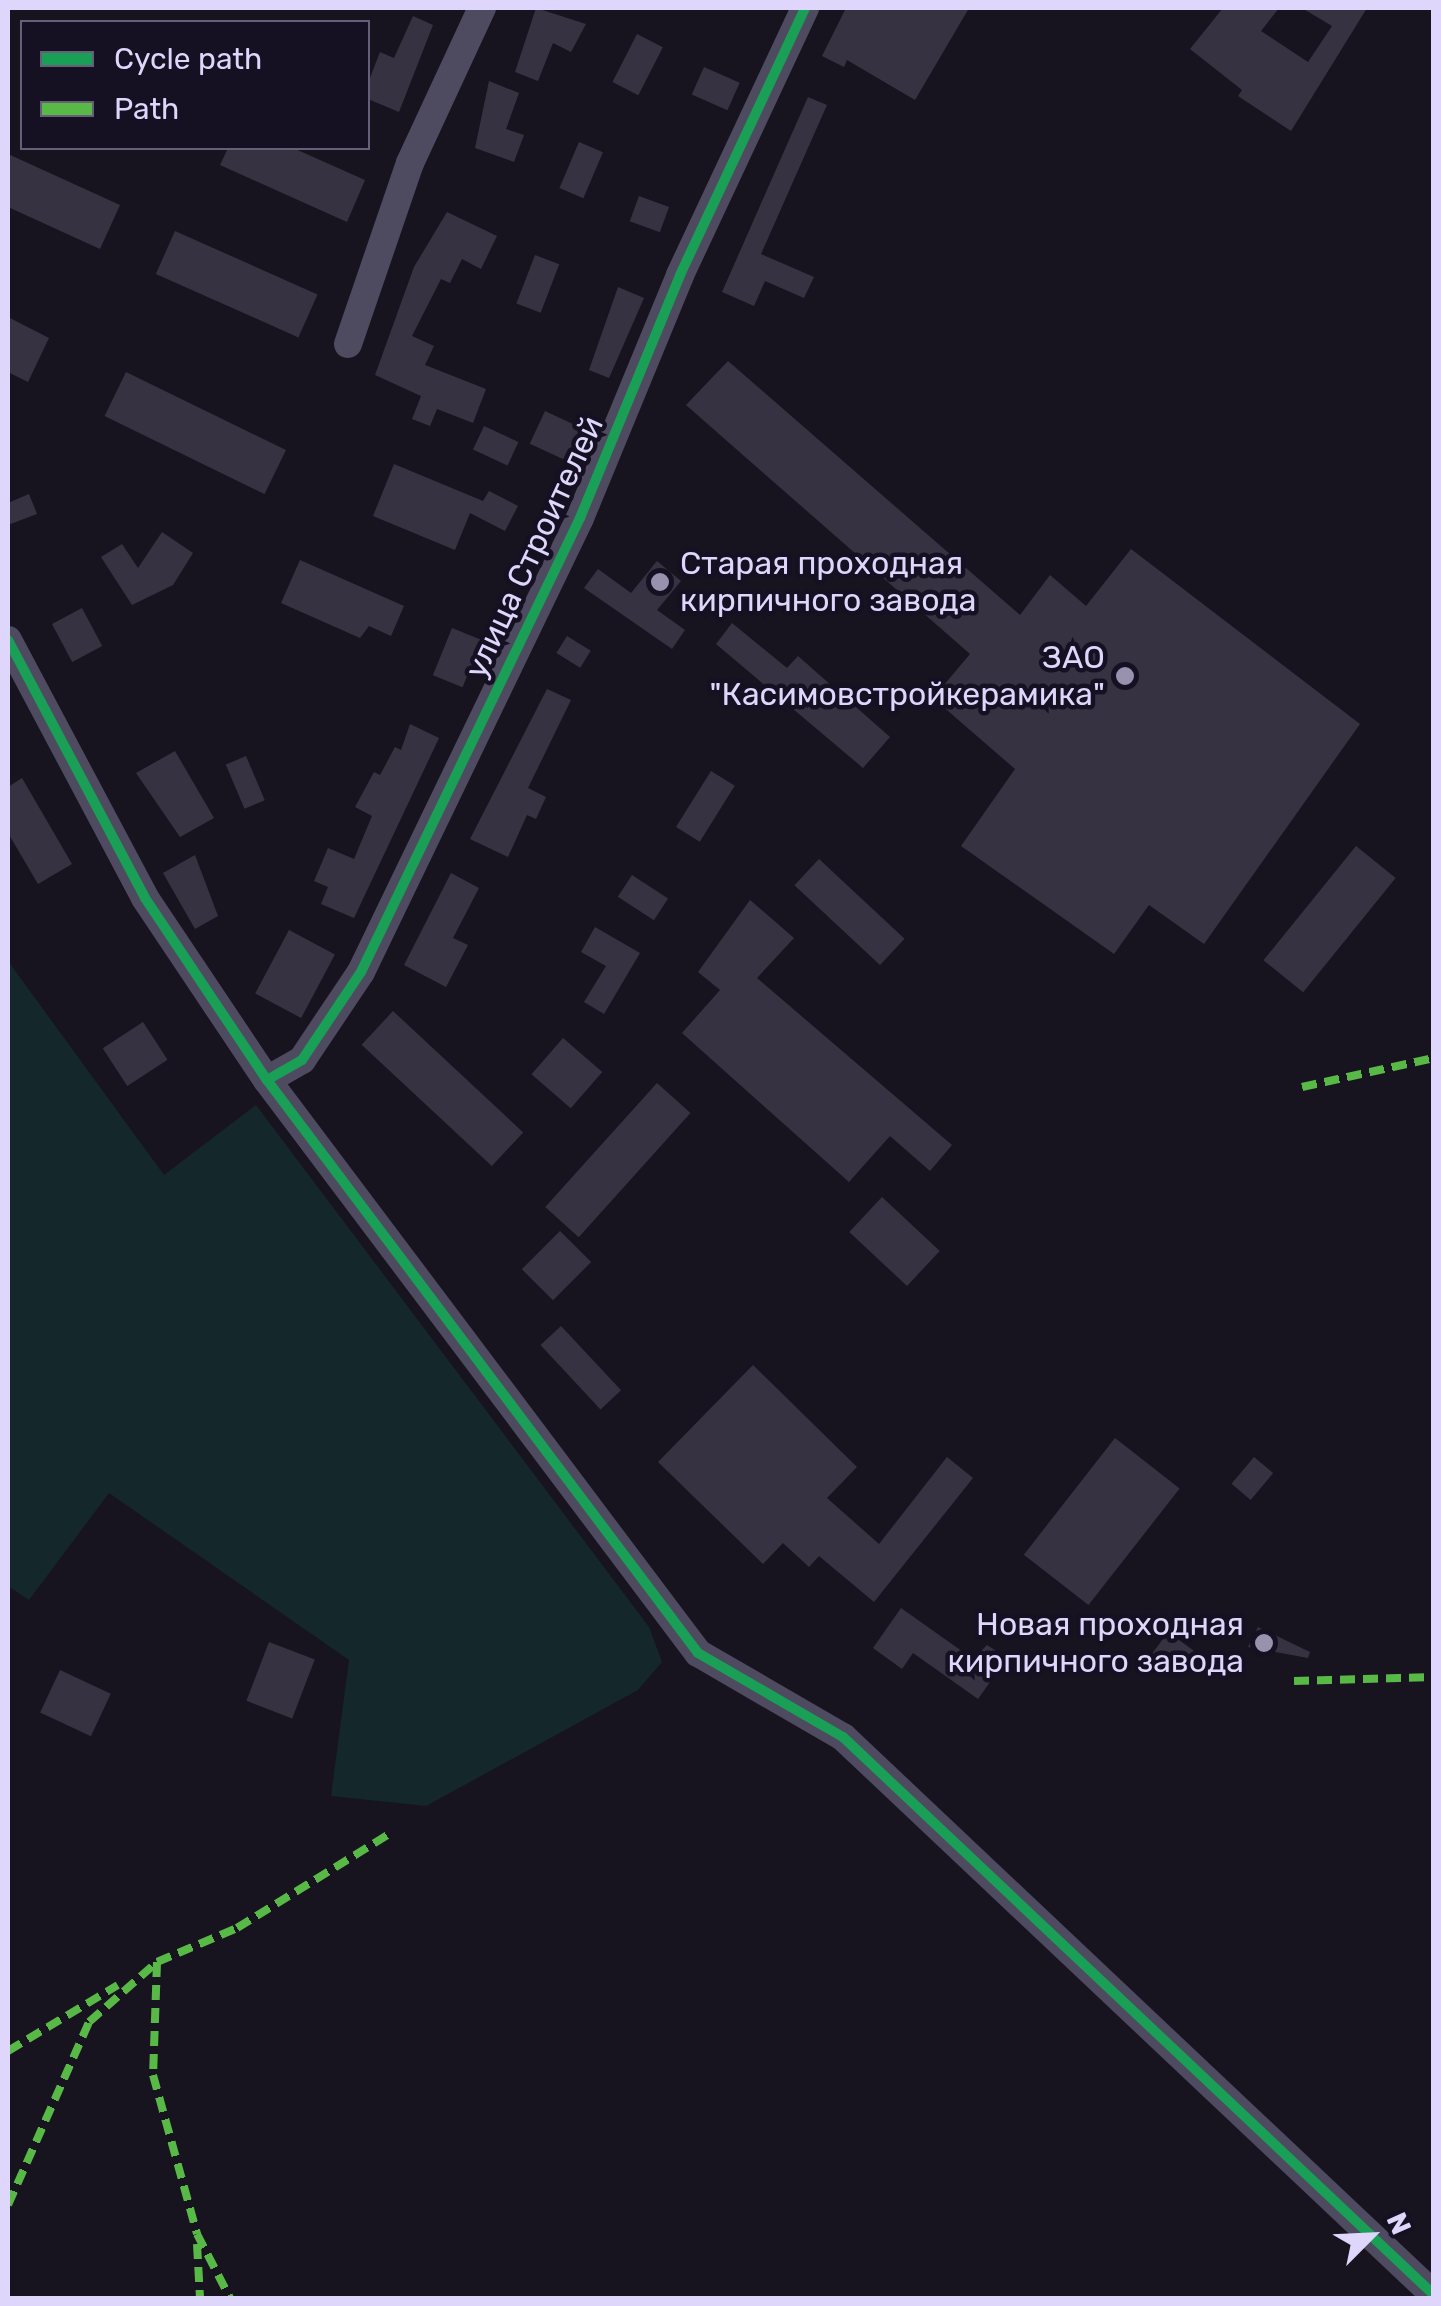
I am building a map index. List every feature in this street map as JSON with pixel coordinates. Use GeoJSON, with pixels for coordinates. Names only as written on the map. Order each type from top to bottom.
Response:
{"type":"FeatureCollection","features":[{"type":"Feature","properties":{"kind":"street"},"geometry":{"type":"LineString","coordinates":[[348,344],[410,164],[482,8]]}},
{"type":"Feature","properties":{"kind":"street","name":"улица Строителей"},"geometry":{"type":"LineString","coordinates":[[267,1080],[302,1060],[361,972],[580,518],[680,275],[805,8]]}},
{"type":"Feature","properties":{"kind":"street"},"geometry":{"type":"LineString","coordinates":[[8,640],[145,898],[267,1080],[698,1653],[844,1737],[1434,2294]]}},
{"type":"Feature","properties":{"kind":"green space"},"geometry":{"type":"Polygon","coordinates":[[[8,961],[164,1175],[256,1105],[649,1627],[662,1662],[638,1690],[426,1806],[331,1796],[349,1660],[109,1493],[29,1600],[8,1586],[8,961]]]}},
{"type":"Feature","properties":{"kind":"building"},"geometry":{"type":"Polygon","coordinates":[[[536,8],[586,24],[571,52],[553,43],[538,81],[515,72],[536,8]]]}},
{"type":"Feature","properties":{"kind":"building"},"geometry":{"type":"Polygon","coordinates":[[[846,8],[969,8],[915,100],[847,60],[844,67],[822,56],[846,8]]]}},
{"type":"Feature","properties":{"kind":"building"},"geometry":{"type":"Polygon","coordinates":[[[1223,8],[1279,8],[1261,31],[1308,62],[1332,26],[1302,8],[1367,8],[1291,131],[1238,96],[1242,90],[1190,49],[1223,8]]]}},
{"type":"Feature","properties":{"kind":"building"},"geometry":{"type":"Polygon","coordinates":[[[413,16],[433,25],[399,112],[370,100],[370,78],[380,52],[394,58],[413,16]]]}},
{"type":"Feature","properties":{"kind":"building"},"geometry":{"type":"Polygon","coordinates":[[[637,34],[663,47],[638,95],[612,82],[637,34]]]}},
{"type":"Feature","properties":{"kind":"building"},"geometry":{"type":"Polygon","coordinates":[[[704,67],[740,83],[727,110],[692,94],[704,67]]]}},
{"type":"Feature","properties":{"kind":"building"},"geometry":{"type":"Polygon","coordinates":[[[489,81],[519,93],[506,129],[524,135],[514,162],[475,148],[489,81]]]}},
{"type":"Feature","properties":{"kind":"building"},"geometry":{"type":"Polygon","coordinates":[[[808,97],[827,105],[761,254],[814,277],[804,298],[765,281],[754,306],[722,292],[808,97]]]}},
{"type":"Feature","properties":{"kind":"building"},"geometry":{"type":"Polygon","coordinates":[[[579,142],[603,152],[583,198],[559,188],[579,142]]]}},
{"type":"Feature","properties":{"kind":"building"},"geometry":{"type":"Polygon","coordinates":[[[227,150],[298,150],[365,180],[347,222],[220,165],[227,150]]]}},
{"type":"Feature","properties":{"kind":"building"},"geometry":{"type":"Polygon","coordinates":[[[8,154],[120,205],[100,249],[8,207],[8,154]]]}},
{"type":"Feature","properties":{"kind":"building"},"geometry":{"type":"Polygon","coordinates":[[[639,196],[669,207],[660,232],[630,221],[639,196]]]}},
{"type":"Feature","properties":{"kind":"building"},"geometry":{"type":"Polygon","coordinates":[[[447,212],[497,236],[481,269],[462,259],[450,283],[441,279],[412,336],[434,346],[425,365],[486,389],[473,423],[437,409],[430,426],[412,419],[421,396],[375,375],[414,267],[447,212]]]}},
{"type":"Feature","properties":{"kind":"building"},"geometry":{"type":"Polygon","coordinates":[[[175,231],[318,294],[298,337],[156,274],[175,231]]]}},
{"type":"Feature","properties":{"kind":"building"},"geometry":{"type":"Polygon","coordinates":[[[535,255],[559,264],[541,313],[516,304],[535,255]]]}},
{"type":"Feature","properties":{"kind":"building"},"geometry":{"type":"Polygon","coordinates":[[[618,287],[644,298],[609,378],[589,370],[618,287]]]}},
{"type":"Feature","properties":{"kind":"building"},"geometry":{"type":"Polygon","coordinates":[[[8,317],[49,338],[28,382],[8,372],[8,317]]]}},
{"type":"Feature","properties":{"kind":"building","name":"ЗАО \"Касимовстройкерамика\""},"geometry":{"type":"Polygon","coordinates":[[[728,361],[1020,615],[1050,575],[1086,606],[1131,549],[1360,724],[1204,944],[1149,905],[1114,954],[961,846],[1015,769],[933,698],[970,654],[686,405],[728,361]]]}},
{"type":"Feature","properties":{"kind":"building"},"geometry":{"type":"Polygon","coordinates":[[[126,372],[286,450],[265,494],[105,416],[126,372]]]}},
{"type":"Feature","properties":{"kind":"building"},"geometry":{"type":"Polygon","coordinates":[[[545,411],[584,429],[569,462],[530,444],[545,411]]]}},
{"type":"Feature","properties":{"kind":"building"},"geometry":{"type":"Polygon","coordinates":[[[484,426],[518,442],[507,466],[473,450],[484,426]]]}},
{"type":"Feature","properties":{"kind":"building"},"geometry":{"type":"Polygon","coordinates":[[[394,464],[483,501],[489,491],[518,506],[505,531],[470,513],[455,550],[373,516],[394,464]]]}},
{"type":"Feature","properties":{"kind":"building"},"geometry":{"type":"Polygon","coordinates":[[[29,494],[37,514],[8,525],[8,503],[29,494]]]}},
{"type":"Feature","properties":{"kind":"building"},"geometry":{"type":"Polygon","coordinates":[[[162,532],[193,553],[173,585],[132,605],[101,557],[122,544],[138,568],[162,532]]]}},
{"type":"Feature","properties":{"kind":"building"},"geometry":{"type":"Polygon","coordinates":[[[300,560],[404,606],[391,636],[369,626],[360,638],[281,603],[300,560]]]}},
{"type":"Feature","properties":{"kind":"building"},"geometry":{"type":"Polygon","coordinates":[[[657,561],[681,581],[657,610],[685,630],[672,649],[584,588],[598,569],[631,593],[657,561]]]}},
{"type":"Feature","properties":{"kind":"building"},"geometry":{"type":"Polygon","coordinates":[[[82,608],[102,646],[72,662],[52,624],[82,608]]]}},
{"type":"Feature","properties":{"kind":"building"},"geometry":{"type":"Polygon","coordinates":[[[732,623],[787,668],[798,656],[890,737],[863,768],[716,644],[732,623]]]}},
{"type":"Feature","properties":{"kind":"building"},"geometry":{"type":"Polygon","coordinates":[[[452,628],[482,640],[463,687],[433,675],[452,628]]]}},
{"type":"Feature","properties":{"kind":"building"},"geometry":{"type":"Polygon","coordinates":[[[567,636],[591,651],[580,668],[556,653],[567,636]]]}},
{"type":"Feature","properties":{"kind":"building"},"geometry":{"type":"Polygon","coordinates":[[[547,689],[571,700],[528,788],[546,797],[536,819],[527,815],[508,857],[470,839],[547,689]]]}},
{"type":"Feature","properties":{"kind":"building"},"geometry":{"type":"Polygon","coordinates":[[[410,724],[439,738],[354,918],[321,904],[328,887],[314,881],[328,848],[354,859],[372,816],[355,807],[374,772],[380,775],[395,747],[401,750],[410,724]]]}},
{"type":"Feature","properties":{"kind":"building"},"geometry":{"type":"Polygon","coordinates":[[[175,751],[214,818],[180,837],[136,773],[175,751]]]}},
{"type":"Feature","properties":{"kind":"building"},"geometry":{"type":"Polygon","coordinates":[[[246,756],[265,800],[245,809],[226,765],[246,756]]]}},
{"type":"Feature","properties":{"kind":"building"},"geometry":{"type":"Polygon","coordinates":[[[711,771],[735,786],[700,842],[676,827],[711,771]]]}},
{"type":"Feature","properties":{"kind":"building"},"geometry":{"type":"Polygon","coordinates":[[[22,778],[72,864],[38,884],[8,833],[8,787],[22,778]]]}},
{"type":"Feature","properties":{"kind":"building"},"geometry":{"type":"Polygon","coordinates":[[[1356,846],[1396,878],[1303,992],[1263,960],[1356,846]]]}},
{"type":"Feature","properties":{"kind":"building"},"geometry":{"type":"Polygon","coordinates":[[[195,855],[218,916],[195,929],[163,873],[195,855]]]}},
{"type":"Feature","properties":{"kind":"building"},"geometry":{"type":"Polygon","coordinates":[[[819,859],[905,939],[880,965],[794,885],[819,859]]]}},
{"type":"Feature","properties":{"kind":"building"},"geometry":{"type":"Polygon","coordinates":[[[451,873],[479,888],[453,938],[468,945],[446,987],[404,965],[451,873]]]}},
{"type":"Feature","properties":{"kind":"building"},"geometry":{"type":"Polygon","coordinates":[[[632,875],[668,898],[654,920],[618,897],[632,875]]]}},
{"type":"Feature","properties":{"kind":"building"},"geometry":{"type":"Polygon","coordinates":[[[750,900],[794,938],[757,978],[952,1145],[930,1171],[890,1136],[849,1182],[682,1033],[720,990],[698,972],[750,900]]]}},
{"type":"Feature","properties":{"kind":"building"},"geometry":{"type":"Polygon","coordinates":[[[595,927],[640,953],[604,1014],[584,1002],[606,966],[581,952],[595,927]]]}},
{"type":"Feature","properties":{"kind":"building"},"geometry":{"type":"Polygon","coordinates":[[[289,930],[335,954],[301,1018],[255,994],[289,930]]]}},
{"type":"Feature","properties":{"kind":"building"},"geometry":{"type":"Polygon","coordinates":[[[393,1011],[523,1132],[492,1166],[362,1045],[393,1011]]]}},
{"type":"Feature","properties":{"kind":"building"},"geometry":{"type":"Polygon","coordinates":[[[143,1022],[168,1060],[127,1086],[103,1048],[143,1022]]]}},
{"type":"Feature","properties":{"kind":"building"},"geometry":{"type":"Polygon","coordinates":[[[563,1038],[602,1072],[571,1108],[532,1074],[563,1038]]]}},
{"type":"Feature","properties":{"kind":"building"},"geometry":{"type":"Polygon","coordinates":[[[657,1083],[690,1113],[579,1237],[545,1207],[657,1083]]]}},
{"type":"Feature","properties":{"kind":"building"},"geometry":{"type":"Polygon","coordinates":[[[882,1197],[940,1251],[907,1286],[849,1232],[882,1197]]]}},
{"type":"Feature","properties":{"kind":"building"},"geometry":{"type":"Polygon","coordinates":[[[560,1231],[591,1262],[553,1300],[522,1269],[560,1231]]]}},
{"type":"Feature","properties":{"kind":"building"},"geometry":{"type":"Polygon","coordinates":[[[561,1326],[621,1390],[601,1409],[541,1345],[561,1326]]]}},
{"type":"Feature","properties":{"kind":"building"},"geometry":{"type":"Polygon","coordinates":[[[753,1365],[857,1467],[827,1498],[879,1544],[947,1457],[973,1478],[874,1602],[819,1556],[809,1567],[783,1543],[763,1564],[658,1462],[753,1365]]]}},
{"type":"Feature","properties":{"kind":"building"},"geometry":{"type":"Polygon","coordinates":[[[1115,1438],[1180,1488],[1088,1605],[1024,1555],[1115,1438]]]}},
{"type":"Feature","properties":{"kind":"building"},"geometry":{"type":"Polygon","coordinates":[[[1254,1457],[1273,1473],[1251,1500],[1232,1484],[1254,1457]]]}},
{"type":"Feature","properties":{"kind":"building"},"geometry":{"type":"Polygon","coordinates":[[[901,1608],[973,1659],[987,1645],[1007,1658],[978,1699],[913,1653],[902,1669],[873,1648],[901,1608]]]}},
{"type":"Feature","properties":{"kind":"building"},"geometry":{"type":"Polygon","coordinates":[[[1258,1627],[1310,1652],[1308,1658],[1248,1647],[1258,1627]]]}},
{"type":"Feature","properties":{"kind":"building"},"geometry":{"type":"Polygon","coordinates":[[[1168,1632],[1198,1654],[1182,1676],[1152,1654],[1168,1632]]]}},
{"type":"Feature","properties":{"kind":"building"},"geometry":{"type":"Polygon","coordinates":[[[269,1642],[315,1660],[292,1718],[246,1701],[269,1642]]]}},
{"type":"Feature","properties":{"kind":"building"},"geometry":{"type":"Polygon","coordinates":[[[60,1670],[111,1694],[91,1736],[40,1713],[60,1670]]]}},
{"type":"Feature","properties":{"kind":"marked path"},"geometry":{"type":"LineString","coordinates":[[1302,1087],[1434,1058]]}},
{"type":"Feature","properties":{"kind":"marked path"},"geometry":{"type":"LineString","coordinates":[[1294,1681],[1434,1677]]}},
{"type":"Feature","properties":{"kind":"marked path"},"geometry":{"type":"LineString","coordinates":[[8,2205],[89,2022],[157,1962],[237,1928],[389,1834]]}},
{"type":"Feature","properties":{"kind":"marked path"},"geometry":{"type":"LineString","coordinates":[[157,1962],[153,2075],[197,2234],[230,2298]]}},
{"type":"Feature","properties":{"kind":"marked path"},"geometry":{"type":"LineString","coordinates":[[8,2051],[118,1985]]}},
{"type":"Feature","properties":{"kind":"marked path"},"geometry":{"type":"LineString","coordinates":[[197,2244],[200,2298]]}},
{"type":"Feature","properties":{"kind":"cycle path"},"geometry":{"type":"LineString","coordinates":[[267,1080],[302,1060],[361,972],[580,518],[680,275],[805,8]]}},
{"type":"Feature","properties":{"kind":"cycle path"},"geometry":{"type":"LineString","coordinates":[[8,640],[145,898],[267,1080],[698,1653],[843,1737],[1434,2295]]}},
{"type":"Feature","properties":{"kind":"place","name":"Старая проходная кирпичного завода"},"geometry":{"type":"Point","coordinates":[660,582]}},
{"type":"Feature","properties":{"kind":"place","name":"ЗАО \"Касимовстройкерамика\""},"geometry":{"type":"Point","coordinates":[1125,676]}},
{"type":"Feature","properties":{"kind":"place","name":"Новая проходная кирпичного завода"},"geometry":{"type":"Point","coordinates":[1264,1643]}}]}
